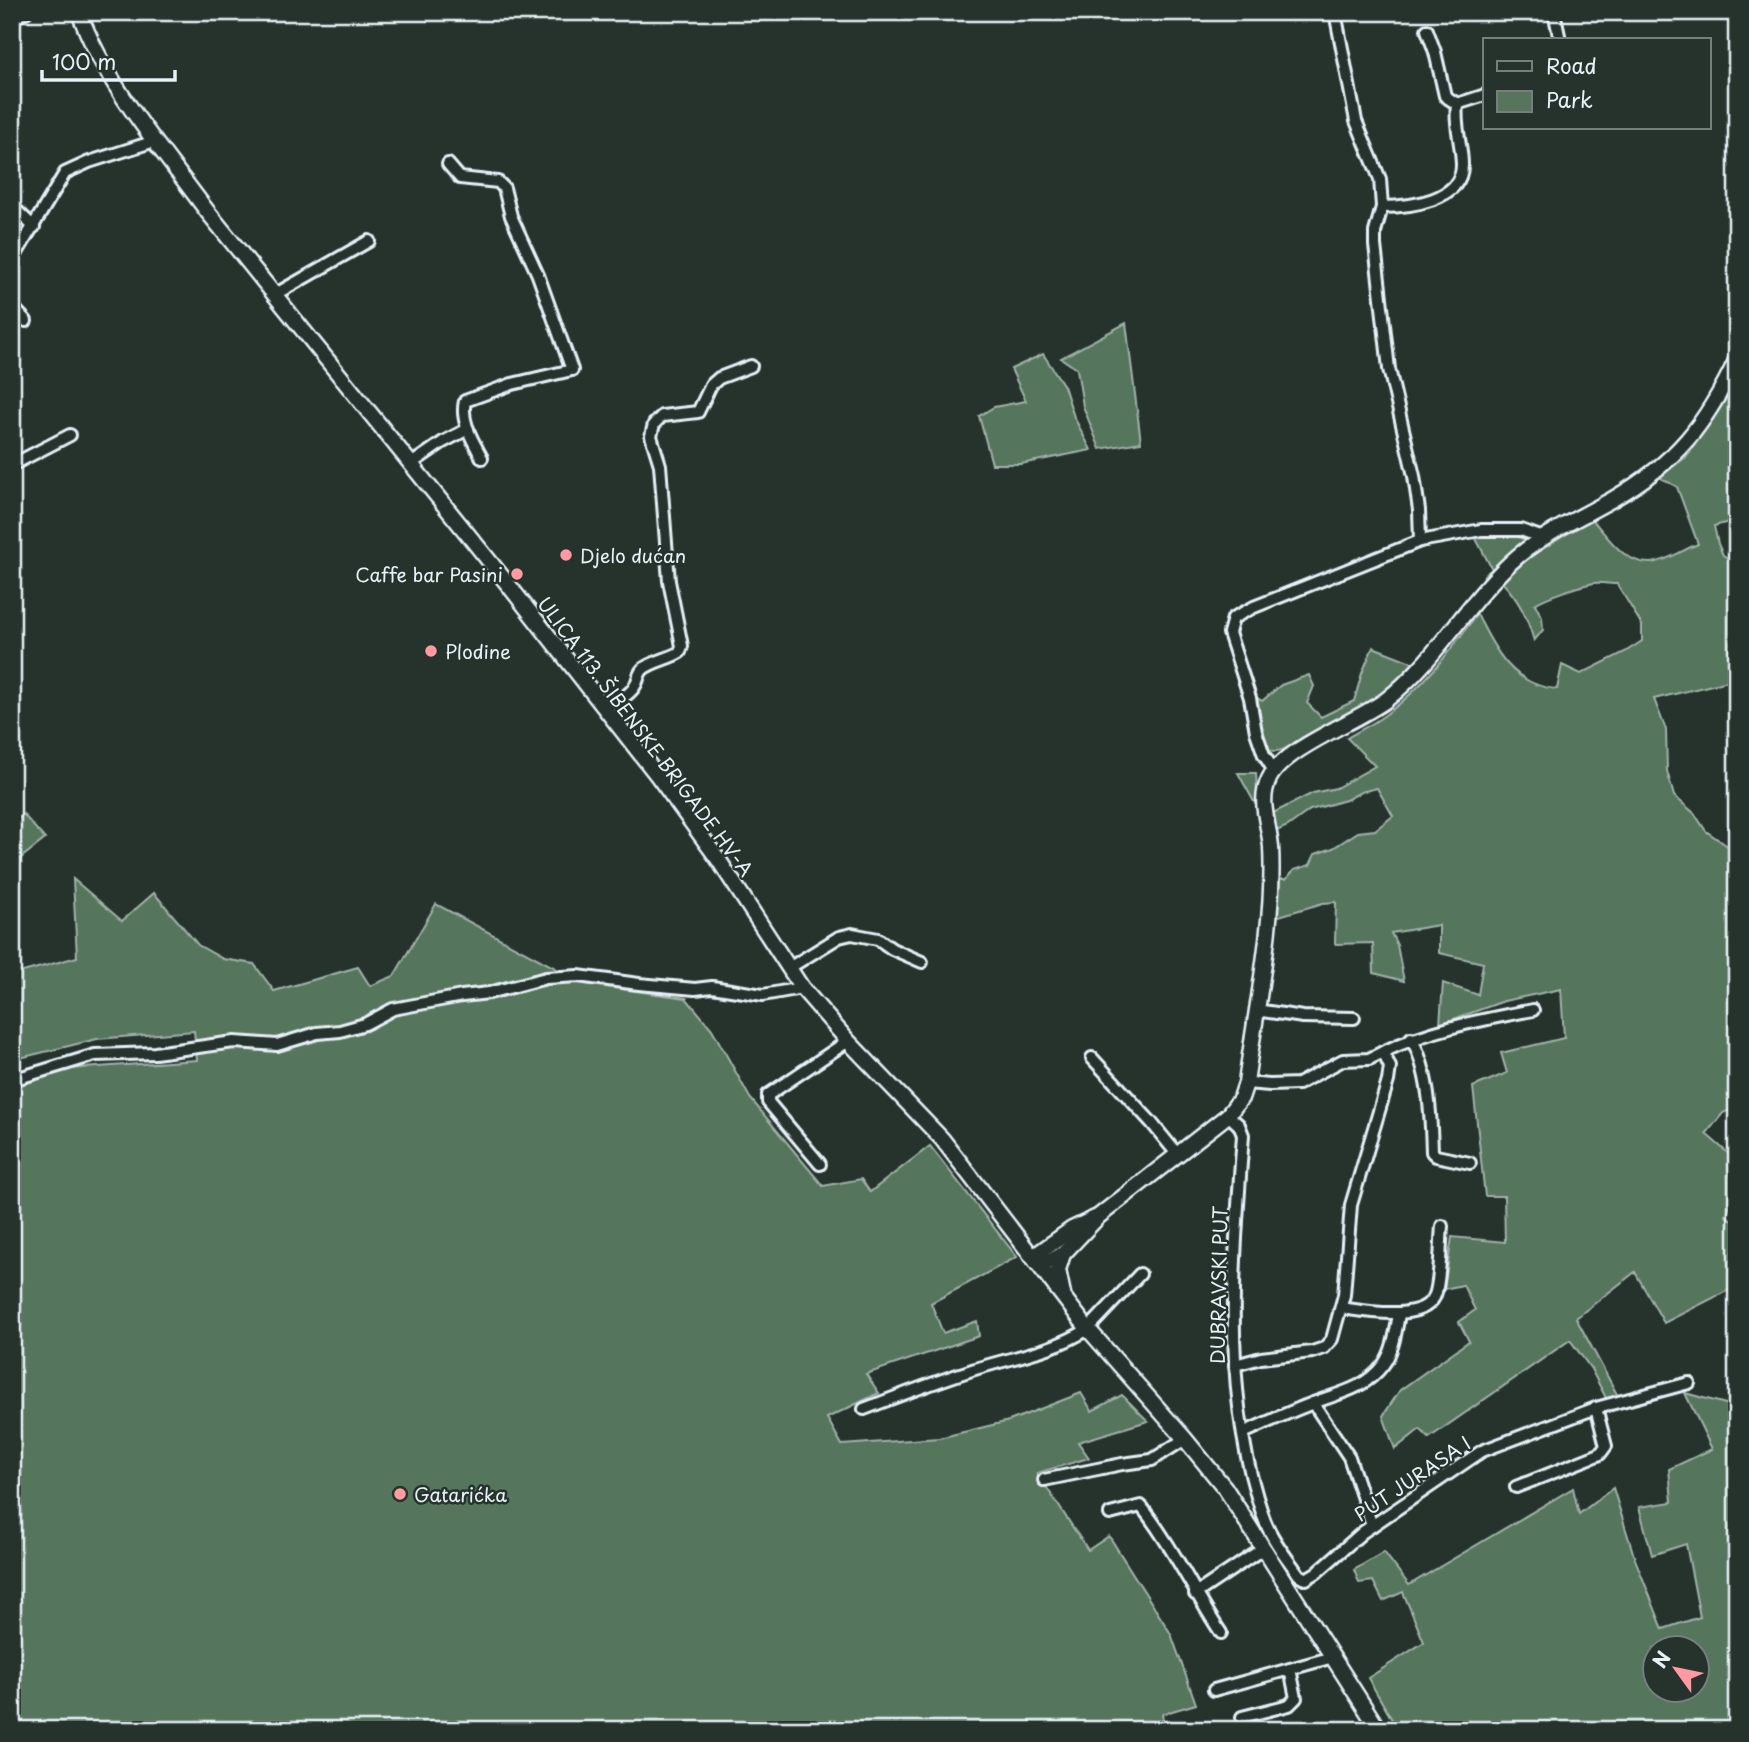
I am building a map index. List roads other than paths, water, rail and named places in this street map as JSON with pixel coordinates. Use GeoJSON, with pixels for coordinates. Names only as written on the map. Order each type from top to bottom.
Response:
{"type":"FeatureCollection","features":[{"type":"Feature","properties":{"kind":"main road","name":"ULICA 113. ŠIBENSKE BRIGADE HV-A"},"geometry":{"type":"LineString","coordinates":[[79,12],[94,48],[155,141],[274,295],[603,707],[718,859],[802,988],[848,1041],[942,1139],[1088,1329],[1185,1438],[1225,1488],[1379,1730]]}},
{"type":"Feature","properties":{"kind":"main road"},"geometry":{"type":"LineString","coordinates":[[1064,1299],[1059,1280],[1059,1262],[1063,1254],[1099,1216],[1228,1115],[1241,1098],[1271,900],[1270,844],[1263,802],[1266,785],[1274,771],[1290,757],[1373,709],[1399,689],[1426,663],[1497,576],[1543,538],[1639,484],[1661,467],[1683,446],[1701,423],[1715,403],[1737,359]]}},
{"type":"Feature","properties":{"kind":"main road"},"geometry":{"type":"LineString","coordinates":[[1035,1260],[1072,1229],[1099,1216]]}},
{"type":"Feature","properties":{"kind":"main road"},"geometry":{"type":"LineString","coordinates":[[1035,1260],[1048,1262],[1063,1254]]}},
{"type":"Feature","properties":{"kind":"street"},"geometry":{"type":"LineString","coordinates":[[12,18],[26,12]]}},
{"type":"Feature","properties":{"kind":"street"},"geometry":{"type":"LineString","coordinates":[[1335,12],[1356,121],[1380,179],[1382,207],[1375,232],[1375,245],[1389,369],[1414,476],[1420,541]]}},
{"type":"Feature","properties":{"kind":"street"},"geometry":{"type":"LineString","coordinates":[[1554,12],[1560,38]]}},
{"type":"Feature","properties":{"kind":"street"},"geometry":{"type":"LineString","coordinates":[[1426,30],[1435,52],[1445,96],[1457,104]]}},
{"type":"Feature","properties":{"kind":"street"},"geometry":{"type":"LineString","coordinates":[[1457,104],[1483,96]]}},
{"type":"Feature","properties":{"kind":"street"},"geometry":{"type":"LineString","coordinates":[[1382,207],[1407,206],[1444,194],[1454,187],[1462,168],[1457,133],[1457,104]]}},
{"type":"Feature","properties":{"kind":"street"},"geometry":{"type":"LineString","coordinates":[[12,261],[34,228],[46,200],[65,173],[89,162],[155,141]]}},
{"type":"Feature","properties":{"kind":"street"},"geometry":{"type":"LineString","coordinates":[[448,163],[460,178],[498,182],[504,188],[511,216],[538,275],[572,370],[512,384],[465,401],[463,409],[468,429],[482,458]]}},
{"type":"Feature","properties":{"kind":"street"},"geometry":{"type":"LineString","coordinates":[[12,206],[34,228]]}},
{"type":"Feature","properties":{"kind":"street"},"geometry":{"type":"LineString","coordinates":[[274,295],[369,241]]}},
{"type":"Feature","properties":{"kind":"street"},"geometry":{"type":"LineString","coordinates":[[12,306],[26,321]]}},
{"type":"Feature","properties":{"kind":"street"},"geometry":{"type":"LineString","coordinates":[[603,707],[629,694],[645,667],[674,656],[680,652],[682,646],[669,581],[660,465],[652,436],[654,424],[662,416],[698,412],[705,394],[719,378],[751,366]]}},
{"type":"Feature","properties":{"kind":"street"},"geometry":{"type":"LineString","coordinates":[[411,464],[468,429]]}},
{"type":"Feature","properties":{"kind":"street"},"geometry":{"type":"LineString","coordinates":[[12,465],[70,435]]}},
{"type":"Feature","properties":{"kind":"street"},"geometry":{"type":"LineString","coordinates":[[1274,771],[1264,755],[1256,732],[1250,698],[1229,633],[1233,618],[1254,607],[1420,541],[1481,530],[1521,530],[1543,538]]}},
{"type":"Feature","properties":{"kind":"street"},"geometry":{"type":"LineString","coordinates":[[789,968],[839,937],[852,934],[878,939],[892,949],[922,962]]}},
{"type":"Feature","properties":{"kind":"street"},"geometry":{"type":"LineString","coordinates":[[12,1080],[95,1055],[155,1053],[234,1042],[277,1045],[317,1033],[340,1031],[365,1024],[393,1009],[489,993],[546,978],[578,976],[695,989],[712,987],[763,995],[802,988]]}},
{"type":"Feature","properties":{"kind":"street"},"geometry":{"type":"LineString","coordinates":[[1256,1010],[1303,1017],[1354,1018]]}},
{"type":"Feature","properties":{"kind":"street"},"geometry":{"type":"LineString","coordinates":[[1245,1083],[1298,1084],[1343,1060],[1369,1059],[1411,1038],[1480,1020],[1533,1010]]}},
{"type":"Feature","properties":{"kind":"street"},"geometry":{"type":"LineString","coordinates":[[1411,1038],[1419,1051],[1432,1118],[1432,1152],[1436,1156],[1470,1163]]}},
{"type":"Feature","properties":{"kind":"street"},"geometry":{"type":"LineString","coordinates":[[820,1164],[768,1102],[768,1096],[848,1041]]}},
{"type":"Feature","properties":{"kind":"street"},"geometry":{"type":"LineString","coordinates":[[1235,1365],[1261,1358],[1312,1352],[1324,1348],[1332,1339],[1344,1295],[1351,1205],[1388,1082],[1390,1067],[1384,1052]]}},
{"type":"Feature","properties":{"kind":"street"},"geometry":{"type":"LineString","coordinates":[[1092,1058],[1177,1154]]}},
{"type":"Feature","properties":{"kind":"street","name":"DUBRAVSKI PUT"},"geometry":{"type":"LineString","coordinates":[[1228,1115],[1239,1125],[1243,1135],[1233,1304],[1235,1365],[1243,1433],[1263,1518],[1298,1575]]}},
{"type":"Feature","properties":{"kind":"street"},"geometry":{"type":"LineString","coordinates":[[1340,1308],[1399,1314],[1423,1308],[1435,1295],[1442,1226]]}},
{"type":"Feature","properties":{"kind":"street"},"geometry":{"type":"LineString","coordinates":[[864,1409],[967,1371],[1062,1343],[1088,1329],[1140,1274]]}},
{"type":"Feature","properties":{"kind":"street"},"geometry":{"type":"LineString","coordinates":[[1243,1433],[1314,1402],[1356,1389],[1370,1379],[1384,1364],[1394,1340],[1399,1314]]}},
{"type":"Feature","properties":{"kind":"street","name":"PUT JURASA I"},"geometry":{"type":"LineString","coordinates":[[1298,1575],[1306,1579],[1316,1573],[1372,1526],[1482,1451],[1596,1408],[1689,1383]]}},
{"type":"Feature","properties":{"kind":"street"},"geometry":{"type":"LineString","coordinates":[[1314,1402],[1349,1457],[1372,1526]]}},
{"type":"Feature","properties":{"kind":"street"},"geometry":{"type":"LineString","coordinates":[[1516,1487],[1600,1454],[1606,1446],[1596,1408]]}},
{"type":"Feature","properties":{"kind":"street"},"geometry":{"type":"LineString","coordinates":[[1044,1480],[1152,1460],[1185,1438]]}},
{"type":"Feature","properties":{"kind":"street"},"geometry":{"type":"LineString","coordinates":[[1110,1514],[1141,1506],[1172,1547],[1195,1594],[1221,1633]]}},
{"type":"Feature","properties":{"kind":"street"},"geometry":{"type":"LineString","coordinates":[[1195,1594],[1264,1548]]}},
{"type":"Feature","properties":{"kind":"street"},"geometry":{"type":"LineString","coordinates":[[1214,1690],[1333,1657]]}},
{"type":"Feature","properties":{"kind":"street"},"geometry":{"type":"LineString","coordinates":[[1242,1717],[1289,1705],[1296,1698],[1290,1669]]}},
{"type":"Feature","properties":{"kind":"place","name":"Djelo dućan"},"geometry":{"type":"Point","coordinates":[566,555]}},
{"type":"Feature","properties":{"kind":"place","name":"Caffe bar Pasini"},"geometry":{"type":"Point","coordinates":[517,574]}},
{"type":"Feature","properties":{"kind":"place","name":"Plodine"},"geometry":{"type":"Point","coordinates":[431,651]}},
{"type":"Feature","properties":{"kind":"place","name":"Gatarićka"},"geometry":{"type":"Point","coordinates":[400,1494]}}]}
